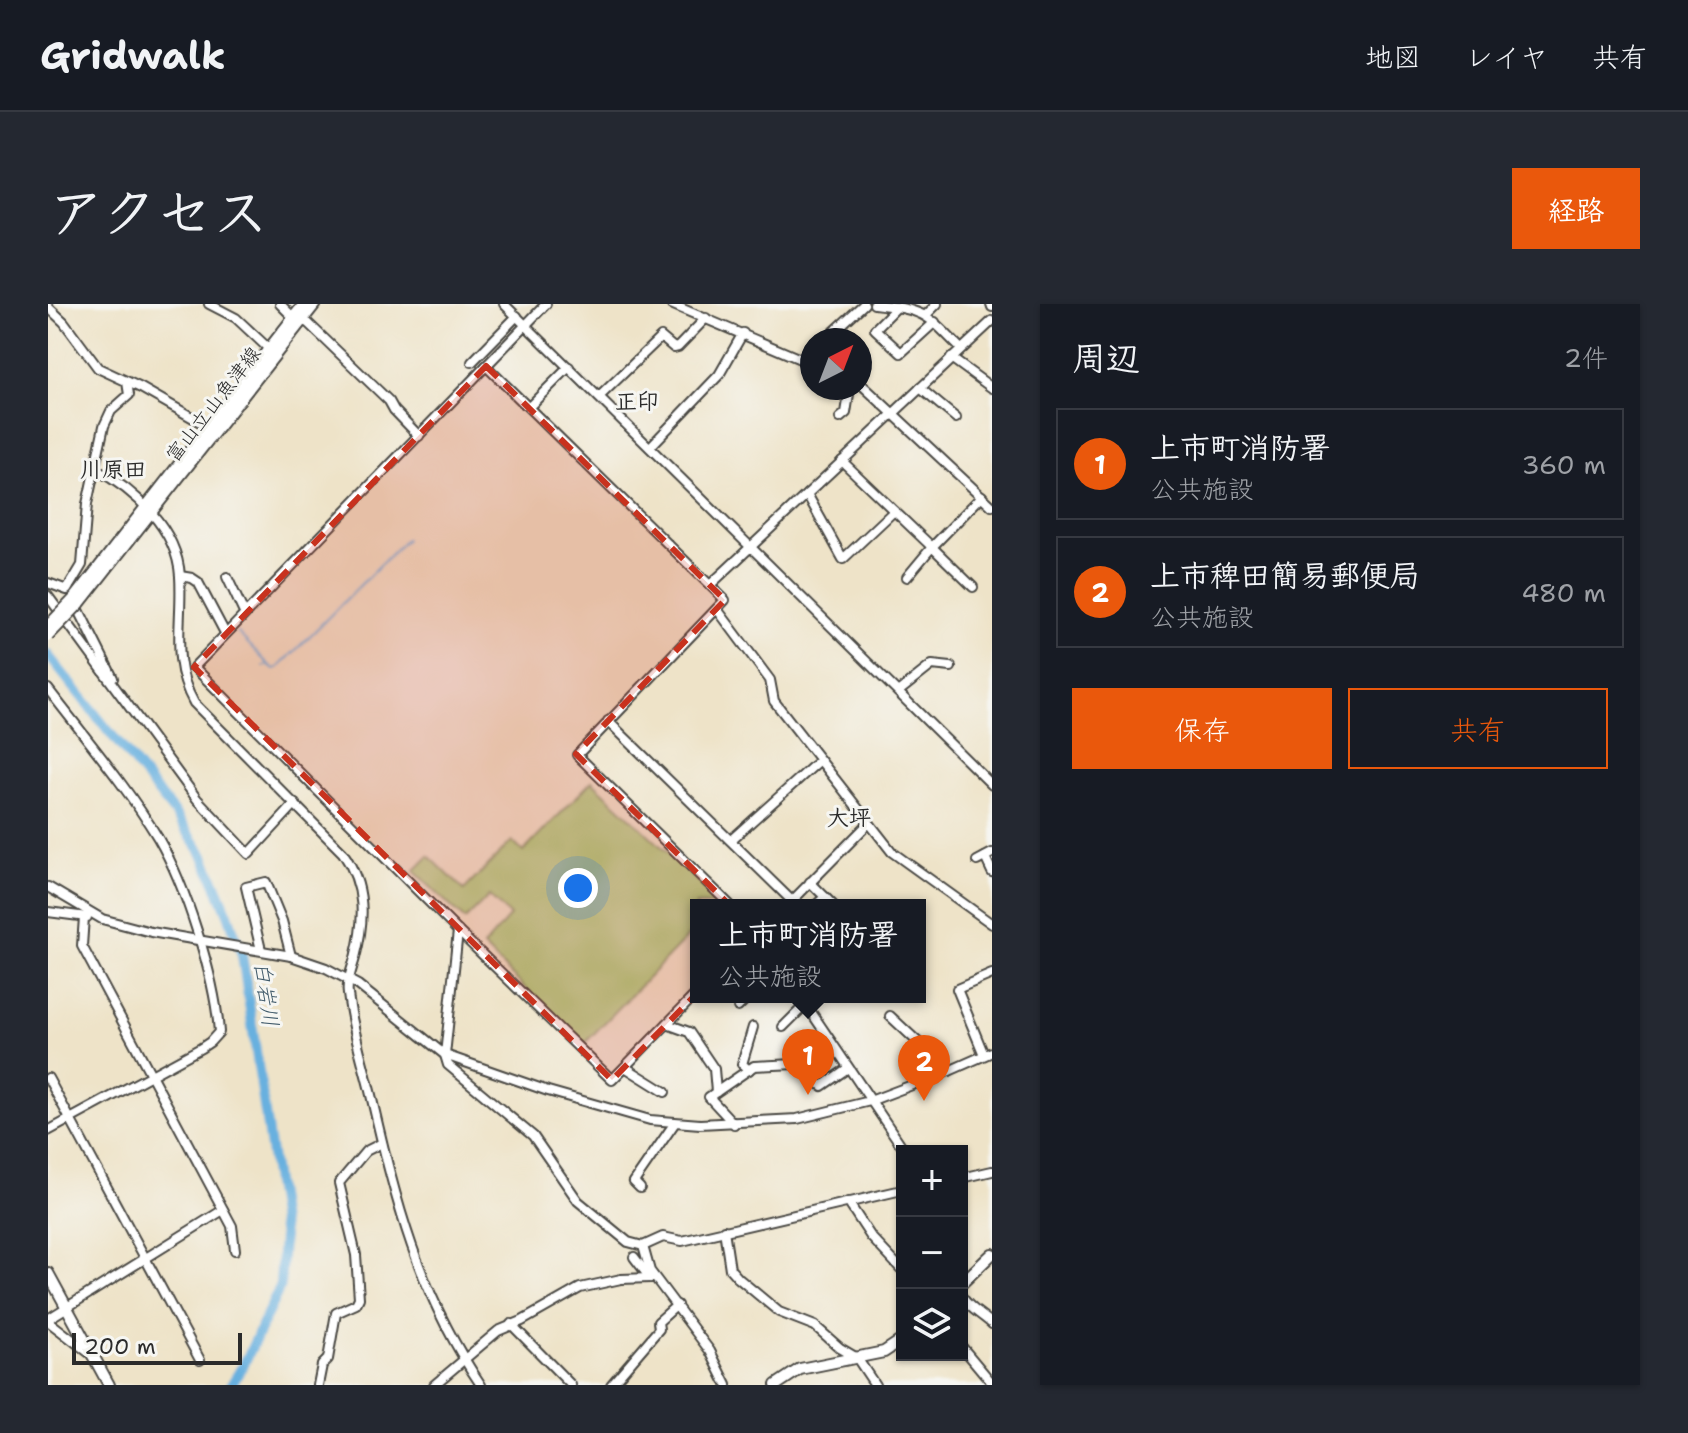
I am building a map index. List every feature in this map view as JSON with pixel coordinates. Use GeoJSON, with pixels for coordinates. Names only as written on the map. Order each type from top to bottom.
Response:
{"type":"FeatureCollection","features":[{"type":"Feature","properties":{"kind":"main road","name":"富山立山魚津線"},"geometry":{"type":"LineString","coordinates":[[48,636],[74,597],[149,510],[298,319],[304,304]]}},
{"type":"Feature","properties":{"kind":"main road","name":"富山立山魚津線"},"geometry":{"type":"LineString","coordinates":[[149,510],[269,349],[315,304]]}},
{"type":"Feature","properties":{"kind":"main road","name":"富山立山魚津線"},"geometry":{"type":"LineString","coordinates":[[48,626],[63,616]]}},
{"type":"Feature","properties":{"kind":"main road"},"geometry":{"type":"LineString","coordinates":[[968,1277],[992,1254]]}},
{"type":"Feature","properties":{"kind":"main road"},"geometry":{"type":"LineString","coordinates":[[48,1273],[109,1385]]}},
{"type":"Feature","properties":{"kind":"main road"},"geometry":{"type":"LineString","coordinates":[[776,1385],[806,1367],[857,1358],[889,1350],[896,1345]]}},
{"type":"Feature","properties":{"kind":"street"},"geometry":{"type":"LineString","coordinates":[[209,304],[236,318],[269,349]]}},
{"type":"Feature","properties":{"kind":"street"},"geometry":{"type":"LineString","coordinates":[[280,304],[308,323],[389,401],[419,436]]}},
{"type":"Feature","properties":{"kind":"street"},"geometry":{"type":"LineString","coordinates":[[504,304],[992,785]]}},
{"type":"Feature","properties":{"kind":"street"},"geometry":{"type":"LineString","coordinates":[[546,304],[194,667],[612,1080],[690,1000]]}},
{"type":"Feature","properties":{"kind":"street"},"geometry":{"type":"LineString","coordinates":[[671,304],[684,306],[706,318],[800,355]]}},
{"type":"Feature","properties":{"kind":"street"},"geometry":{"type":"LineString","coordinates":[[838,328],[864,304]]}},
{"type":"Feature","properties":{"kind":"street"},"geometry":{"type":"LineString","coordinates":[[874,304],[926,315],[961,349]]}},
{"type":"Feature","properties":{"kind":"street"},"geometry":{"type":"LineString","coordinates":[[926,315],[937,304]]}},
{"type":"Feature","properties":{"kind":"street"},"geometry":{"type":"LineString","coordinates":[[48,307],[64,322],[98,368],[209,427]]}},
{"type":"Feature","properties":{"kind":"street"},"geometry":{"type":"LineString","coordinates":[[897,307],[875,329],[901,353],[935,322]]}},
{"type":"Feature","properties":{"kind":"street"},"geometry":{"type":"LineString","coordinates":[[472,362],[517,316]]}},
{"type":"Feature","properties":{"kind":"street"},"geometry":{"type":"LineString","coordinates":[[599,397],[661,337],[674,348],[678,347],[706,318]]}},
{"type":"Feature","properties":{"kind":"street"},"geometry":{"type":"LineString","coordinates":[[710,585],[992,321]]}},
{"type":"Feature","properties":{"kind":"street"},"geometry":{"type":"LineString","coordinates":[[650,447],[719,375],[743,333]]}},
{"type":"Feature","properties":{"kind":"street"},"geometry":{"type":"LineString","coordinates":[[951,358],[992,388]]}},
{"type":"Feature","properties":{"kind":"street"},"geometry":{"type":"LineString","coordinates":[[486,366],[725,600],[577,755],[724,899]]}},
{"type":"Feature","properties":{"kind":"street"},"geometry":{"type":"LineString","coordinates":[[529,407],[569,367]]}},
{"type":"Feature","properties":{"kind":"street"},"geometry":{"type":"LineString","coordinates":[[74,597],[82,565],[87,504],[104,426],[111,411],[129,395],[127,382]]}},
{"type":"Feature","properties":{"kind":"street"},"geometry":{"type":"LineString","coordinates":[[920,388],[956,418]]}},
{"type":"Feature","properties":{"kind":"street"},"geometry":{"type":"LineString","coordinates":[[872,394],[992,506]]}},
{"type":"Feature","properties":{"kind":"street"},"geometry":{"type":"LineString","coordinates":[[840,418],[846,413],[848,400]]}},
{"type":"Feature","properties":{"kind":"street"},"geometry":{"type":"LineString","coordinates":[[842,461],[973,587]]}},
{"type":"Feature","properties":{"kind":"street"},"geometry":{"type":"LineString","coordinates":[[95,469],[110,477],[149,510],[178,558],[179,664],[184,685],[194,703],[343,853],[357,876],[363,905],[347,990],[395,1197],[420,1271],[481,1385]]}},
{"type":"Feature","properties":{"kind":"street"},"geometry":{"type":"LineString","coordinates":[[807,494],[843,559],[894,511]]}},
{"type":"Feature","properties":{"kind":"street"},"geometry":{"type":"LineString","coordinates":[[907,577],[982,496]]}},
{"type":"Feature","properties":{"kind":"street"},"geometry":{"type":"LineString","coordinates":[[180,576],[198,582],[225,633]]}},
{"type":"Feature","properties":{"kind":"street"},"geometry":{"type":"LineString","coordinates":[[227,577],[244,613]]}},
{"type":"Feature","properties":{"kind":"street"},"geometry":{"type":"LineString","coordinates":[[48,583],[74,597],[113,678],[113,684]]}},
{"type":"Feature","properties":{"kind":"street"},"geometry":{"type":"LineString","coordinates":[[48,596],[197,799],[249,854],[295,804]]}},
{"type":"Feature","properties":{"kind":"street"},"geometry":{"type":"LineString","coordinates":[[717,609],[770,680],[774,701],[892,852],[992,924]]}},
{"type":"Feature","properties":{"kind":"street"},"geometry":{"type":"LineString","coordinates":[[898,692],[932,665],[951,667]]}},
{"type":"Feature","properties":{"kind":"street"},"geometry":{"type":"LineString","coordinates":[[48,689],[157,838],[198,939],[215,1000],[219,1032],[210,1042],[48,1131]]}},
{"type":"Feature","properties":{"kind":"street"},"geometry":{"type":"LineString","coordinates":[[48,699],[64,710]]}},
{"type":"Feature","properties":{"kind":"street"},"geometry":{"type":"LineString","coordinates":[[608,721],[790,899]]}},
{"type":"Feature","properties":{"kind":"street"},"geometry":{"type":"LineString","coordinates":[[731,840],[820,760]]}},
{"type":"Feature","properties":{"kind":"street"},"geometry":{"type":"LineString","coordinates":[[794,899],[869,823]]}},
{"type":"Feature","properties":{"kind":"street"},"geometry":{"type":"LineString","coordinates":[[985,857],[992,872]]}},
{"type":"Feature","properties":{"kind":"street"},"geometry":{"type":"LineString","coordinates":[[261,950],[246,887],[266,882],[282,921],[291,956]]}},
{"type":"Feature","properties":{"kind":"street"},"geometry":{"type":"LineString","coordinates":[[810,882],[825,897],[823,899]]}},
{"type":"Feature","properties":{"kind":"street"},"geometry":{"type":"LineString","coordinates":[[48,887],[102,919]]}},
{"type":"Feature","properties":{"kind":"street"},"geometry":{"type":"LineString","coordinates":[[48,912],[102,919],[151,932],[291,956],[349,980],[445,1055],[604,1109],[674,1124],[734,1124],[797,1119],[870,1101],[988,1053],[957,989],[992,974]]}},
{"type":"Feature","properties":{"kind":"street"},"geometry":{"type":"LineString","coordinates":[[84,917],[82,946],[232,1226],[235,1250]]}},
{"type":"Feature","properties":{"kind":"street"},"geometry":{"type":"LineString","coordinates":[[458,931],[445,1055],[448,1065],[533,1136],[578,1201],[628,1242],[643,1246],[663,1237],[682,1241],[896,1191]]}},
{"type":"Feature","properties":{"kind":"street"},"geometry":{"type":"LineString","coordinates":[[738,1007],[742,1003]]}},
{"type":"Feature","properties":{"kind":"street"},"geometry":{"type":"LineString","coordinates":[[783,1027],[801,1003]]}},
{"type":"Feature","properties":{"kind":"street"},"geometry":{"type":"LineString","coordinates":[[804,1003],[901,1145]]}},
{"type":"Feature","properties":{"kind":"street"},"geometry":{"type":"LineString","coordinates":[[890,1016],[949,1071]]}},
{"type":"Feature","properties":{"kind":"street"},"geometry":{"type":"LineString","coordinates":[[667,1024],[689,1032],[714,1069],[716,1092]]}},
{"type":"Feature","properties":{"kind":"street"},"geometry":{"type":"LineString","coordinates":[[749,1070],[742,1064],[753,1027]]}},
{"type":"Feature","properties":{"kind":"street"},"geometry":{"type":"LineString","coordinates":[[734,1124],[709,1097],[754,1066],[795,1064],[822,1086],[848,1068]]}},
{"type":"Feature","properties":{"kind":"street"},"geometry":{"type":"LineString","coordinates":[[625,1067],[665,1092]]}},
{"type":"Feature","properties":{"kind":"street"},"geometry":{"type":"LineString","coordinates":[[48,1078],[200,1360]]}},
{"type":"Feature","properties":{"kind":"street"},"geometry":{"type":"LineString","coordinates":[[640,1188],[634,1182],[674,1124]]}},
{"type":"Feature","properties":{"kind":"street"},"geometry":{"type":"LineString","coordinates":[[318,1385],[322,1365],[328,1359],[336,1313],[356,1304],[359,1298],[358,1266],[339,1183],[366,1151],[382,1143]]}},
{"type":"Feature","properties":{"kind":"street"},"geometry":{"type":"LineString","coordinates":[[968,1177],[992,1171]]}},
{"type":"Feature","properties":{"kind":"street"},"geometry":{"type":"LineString","coordinates":[[848,1202],[871,1237],[896,1264]]}},
{"type":"Feature","properties":{"kind":"street"},"geometry":{"type":"LineString","coordinates":[[93,1356],[48,1320],[223,1210]]}},
{"type":"Feature","properties":{"kind":"street"},"geometry":{"type":"LineString","coordinates":[[724,1230],[730,1269],[738,1278],[779,1312],[815,1326],[857,1358],[875,1385]]}},
{"type":"Feature","properties":{"kind":"street"},"geometry":{"type":"LineString","coordinates":[[643,1246],[650,1271],[710,1351],[727,1385]]}},
{"type":"Feature","properties":{"kind":"street"},"geometry":{"type":"LineString","coordinates":[[434,1385],[498,1331],[580,1288],[650,1278],[634,1257]]}},
{"type":"Feature","properties":{"kind":"street"},"geometry":{"type":"LineString","coordinates":[[611,1385],[659,1329],[658,1322],[677,1305]]}},
{"type":"Feature","properties":{"kind":"street"},"geometry":{"type":"LineString","coordinates":[[968,1305],[992,1324]]}},
{"type":"Feature","properties":{"kind":"street"},"geometry":{"type":"LineString","coordinates":[[511,1324],[571,1385]]}},
{"type":"Feature","properties":{"kind":"street"},"geometry":{"type":"LineString","coordinates":[[968,1354],[992,1383]]}},
{"type":"Feature","properties":{"kind":"highlighted area"},"geometry":{"type":"Polygon","coordinates":[[[486,366],[725,600],[576,754],[757,932],[612,1080],[194,667],[486,366]]]}},
{"type":"Feature","properties":{"kind":"green space"},"geometry":{"type":"Polygon","coordinates":[[[592,781],[717,899],[690,899],[690,934],[583,1045],[483,947],[510,916],[489,896],[465,920],[414,871],[429,856],[464,890],[512,841],[523,852],[592,781]]]}},
{"type":"Feature","properties":{"kind":"waterway"},"geometry":{"type":"LineString","coordinates":[[268,664],[274,669],[278,668],[406,539]]}},
{"type":"Feature","properties":{"kind":"waterway"},"geometry":{"type":"LineString","coordinates":[[237,632],[268,664],[264,667]]}},
{"type":"Feature","properties":{"kind":"waterway","name":"白岩川"},"geometry":{"type":"LineString","coordinates":[[48,655],[175,814],[204,856],[242,955],[283,1237],[280,1287],[231,1385]]}},
{"type":"Feature","properties":{"kind":"place","name":"上市町消防署"},"geometry":{"type":"Point","coordinates":[808,1095]}},
{"type":"Feature","properties":{"kind":"place","name":"上市稗田簡易郵便局"},"geometry":{"type":"Point","coordinates":[924,1101]}},
{"type":"Feature","properties":{"kind":"district","name":"正印"},"geometry":{"type":"Point","coordinates":[637,401]}},
{"type":"Feature","properties":{"kind":"district","name":"川原田"},"geometry":{"type":"Point","coordinates":[113,469]}},
{"type":"Feature","properties":{"kind":"district","name":"大坪"},"geometry":{"type":"Point","coordinates":[849,817]}}]}
